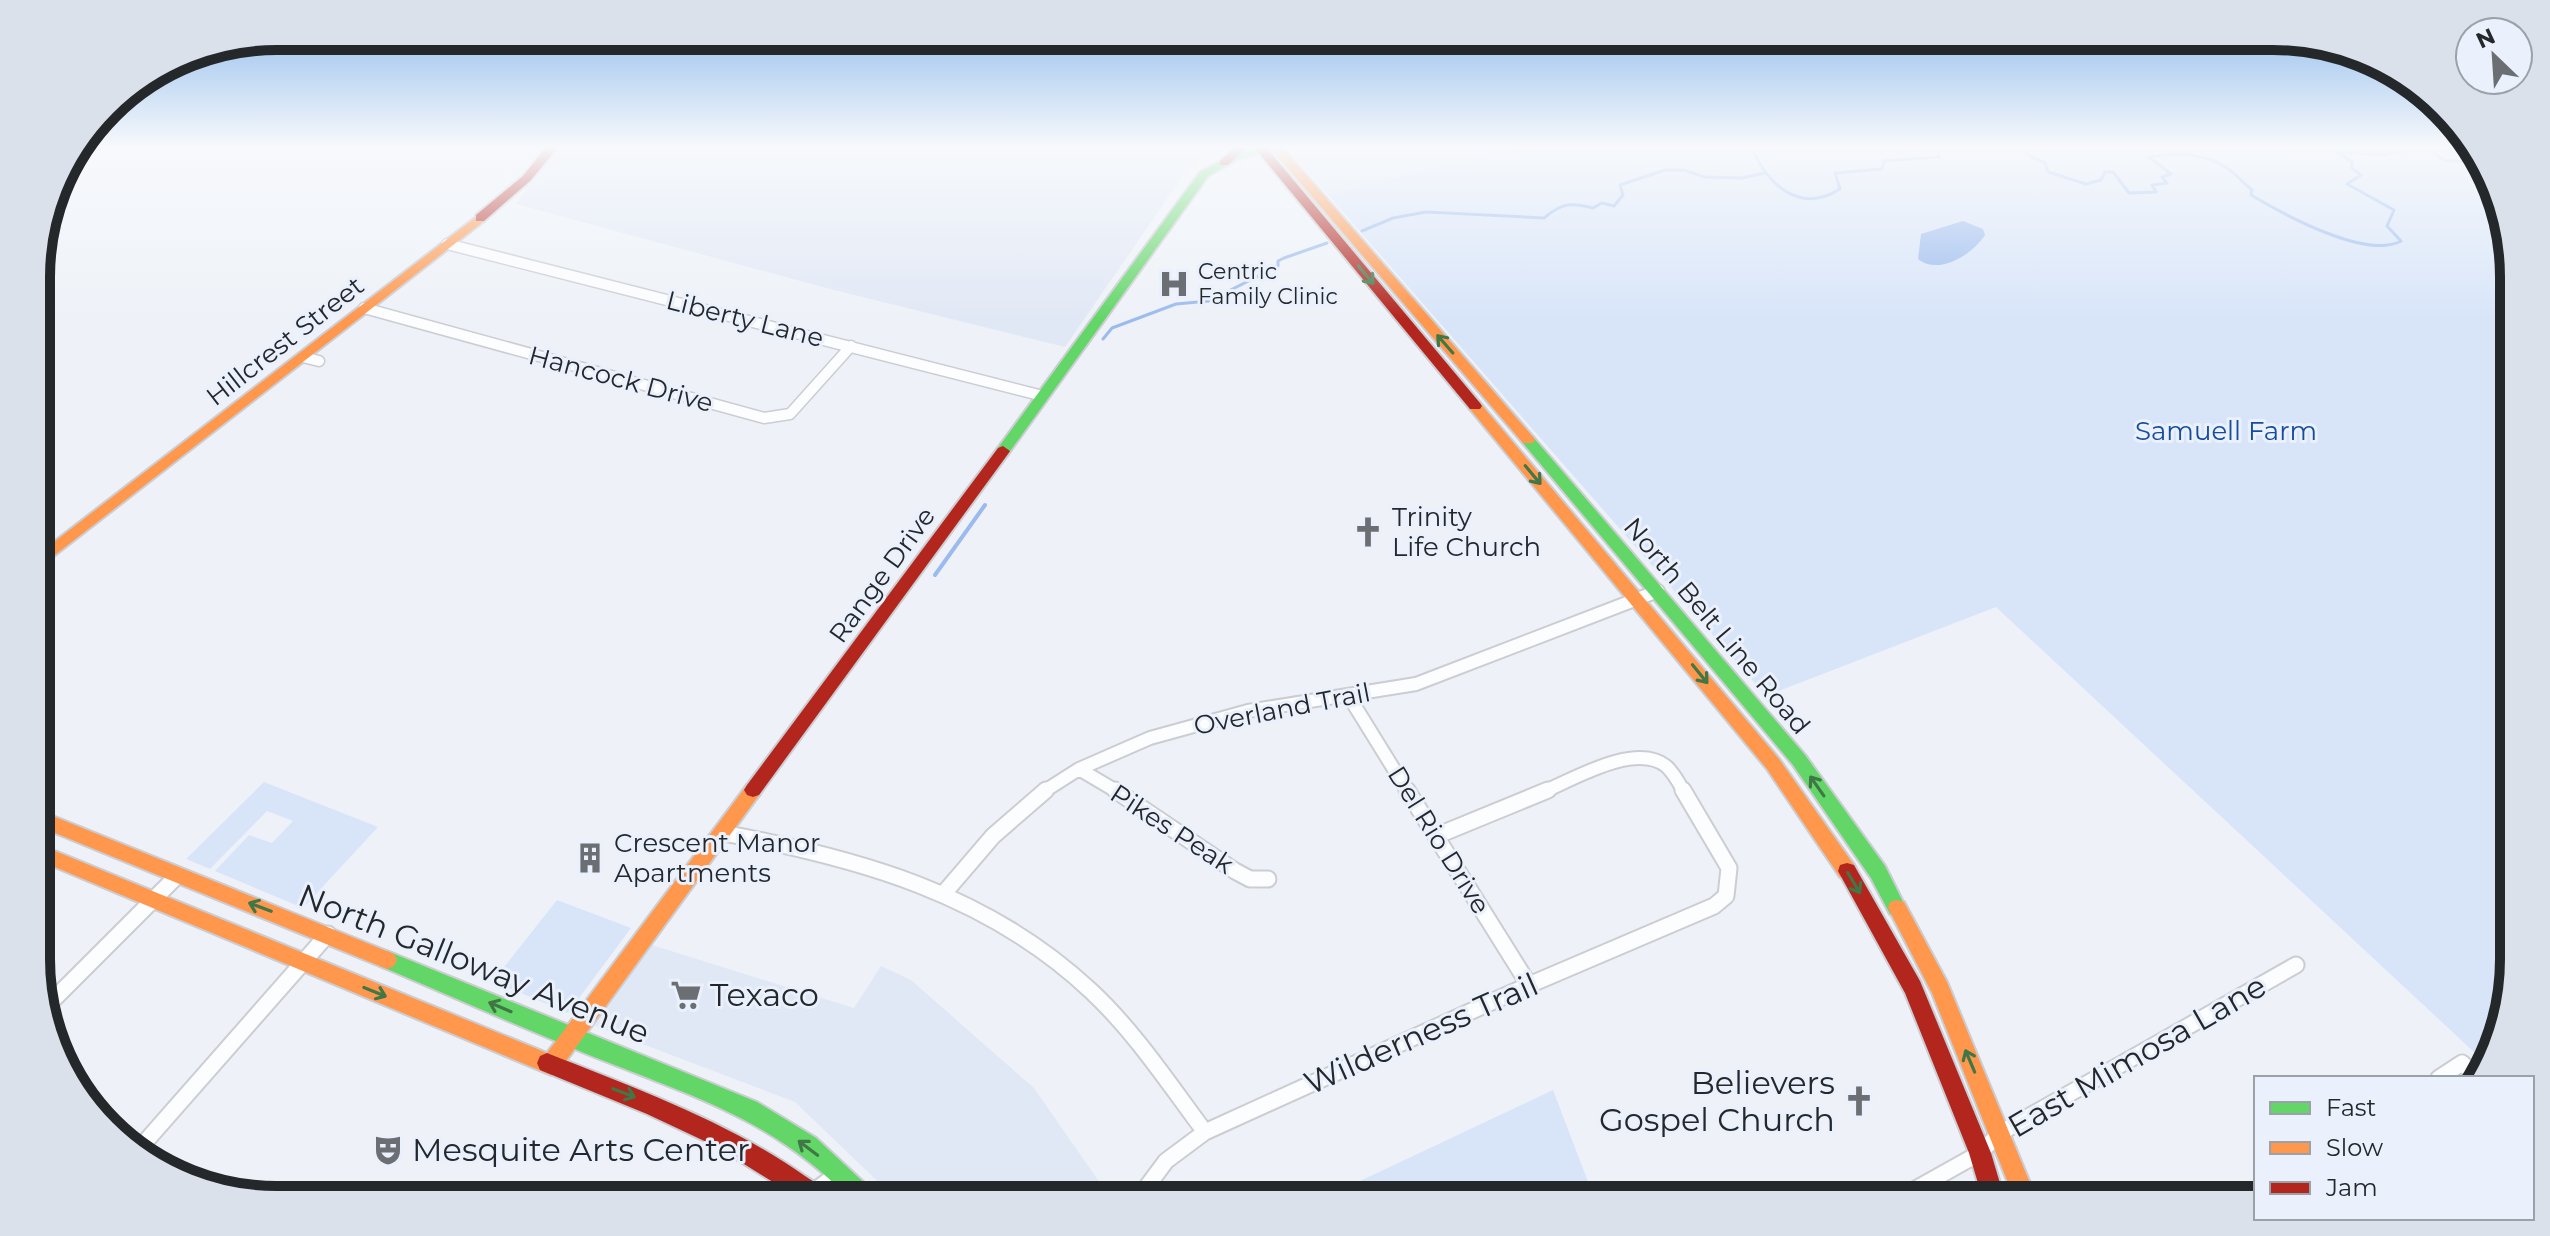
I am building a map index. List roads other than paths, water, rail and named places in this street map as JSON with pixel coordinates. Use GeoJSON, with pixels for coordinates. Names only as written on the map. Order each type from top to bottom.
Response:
{"type":"FeatureCollection","features":[{"type":"Feature","properties":{"kind":"main road","name":"Hillcrest Street"},"geometry":{"type":"LineString","coordinates":[[50,553],[311,359],[364,308],[497,204]]}},
{"type":"Feature","properties":{"kind":"main road","name":"Range Drive"},"geometry":{"type":"LineString","coordinates":[[551,1065],[1043,396],[1180,204]]}},
{"type":"Feature","properties":{"kind":"main road","name":"North Belt Line Road"},"geometry":{"type":"LineString","coordinates":[[1312,204],[1410,328],[1773,764],[1852,878],[1913,988],[1980,1153],[1990,1186]]}},
{"type":"Feature","properties":{"kind":"main road","name":"North Belt Line Road"},"geometry":{"type":"LineString","coordinates":[[1319,204],[1427,323],[1799,760],[1878,872],[1940,989],[2021,1186]]}},
{"type":"Feature","properties":{"kind":"main road"},"geometry":{"type":"LineString","coordinates":[[1410,328],[1427,323]]}},
{"type":"Feature","properties":{"kind":"main road","name":"North Galloway Avenue"},"geometry":{"type":"LineString","coordinates":[[50,824],[328,934],[571,1038],[668,1072],[725,1097],[783,1129],[840,1172],[853,1186]]}},
{"type":"Feature","properties":{"kind":"main road"},"geometry":{"type":"LineString","coordinates":[[50,857],[551,1065],[709,1127],[751,1148],[798,1186]]}},
{"type":"Feature","properties":{"kind":"street","name":"Liberty Lane"},"geometry":{"type":"LineString","coordinates":[[447,244],[1043,396]]}},
{"type":"Feature","properties":{"kind":"street","name":"Hancock Drive"},"geometry":{"type":"LineString","coordinates":[[364,308],[764,418],[790,414],[851,346]]}},
{"type":"Feature","properties":{"kind":"street","name":"Overland Trail"},"geometry":{"type":"LineString","coordinates":[[945,892],[993,836],[1038,795],[1079,769],[1150,738],[1207,720],[1416,684],[1639,601],[1658,591]]}},
{"type":"Feature","properties":{"kind":"street","name":"Del Rio Drive"},"geometry":{"type":"LineString","coordinates":[[1348,695],[1529,985]]}},
{"type":"Feature","properties":{"kind":"street","name":"Wilderness Trail"},"geometry":{"type":"LineString","coordinates":[[1144,1186],[1172,1153],[1205,1132],[1529,985],[1714,906],[1726,896],[1729,868],[1672,772],[1659,759],[1638,756],[1617,761],[1436,836]]}},
{"type":"Feature","properties":{"kind":"street","name":"Pikes Peak"},"geometry":{"type":"LineString","coordinates":[[1079,769],[1143,806],[1235,871],[1250,879],[1268,879]]}},
{"type":"Feature","properties":{"kind":"street"},"geometry":{"type":"LineString","coordinates":[[723,833],[814,849],[878,866],[945,892],[1002,924],[1074,975],[1125,1028],[1205,1132]]}},
{"type":"Feature","properties":{"kind":"street"},"geometry":{"type":"LineString","coordinates":[[54,999],[178,875]]}},
{"type":"Feature","properties":{"kind":"street"},"geometry":{"type":"LineString","coordinates":[[145,1143],[328,934]]}},
{"type":"Feature","properties":{"kind":"street","name":"East Mimosa Lane"},"geometry":{"type":"LineString","coordinates":[[1921,1186],[1980,1153],[2000,1133],[2296,965]]}},
{"type":"Feature","properties":{"kind":"street"},"geometry":{"type":"LineString","coordinates":[[2442,1076],[2462,1063],[2470,1071]]}},
{"type":"Feature","properties":{"kind":"street"},"geometry":{"type":"LineString","coordinates":[[824,1186],[840,1172]]}},
{"type":"Feature","properties":{"kind":"water"},"geometry":{"type":"Polygon","coordinates":[[[1963,221],[1983,229],[1985,235],[1972,249],[1945,264],[1926,264],[1918,259],[1921,234],[1963,221]]]}},
{"type":"Feature","properties":{"kind":"waterway"},"geometry":{"type":"LineString","coordinates":[[1362,231],[1393,218],[1426,212],[1544,218],[1567,205],[1593,208],[1601,204]]}},
{"type":"Feature","properties":{"kind":"waterway"},"geometry":{"type":"LineString","coordinates":[[1605,204],[1616,204]]}},
{"type":"Feature","properties":{"kind":"waterway"},"geometry":{"type":"LineString","coordinates":[[2266,204],[2347,240],[2386,245],[2401,241],[2387,226],[2394,210],[2383,204]]}},
{"type":"Feature","properties":{"kind":"waterway"},"geometry":{"type":"LineString","coordinates":[[1103,339],[1112,328],[1176,304],[1209,301],[1278,266],[1278,261],[1284,258],[1327,243]]}},
{"type":"Feature","properties":{"kind":"waterway"},"geometry":{"type":"LineString","coordinates":[[935,575],[985,505]]}},
{"type":"Feature","properties":{"kind":"place","name":"Centric Family Clinic"},"geometry":{"type":"Point","coordinates":[1174,284]}},
{"type":"Feature","properties":{"kind":"place","name":"Trinity Life Church"},"geometry":{"type":"Point","coordinates":[1368,532]}},
{"type":"Feature","properties":{"kind":"place","name":"Crescent Manor Apartments"},"geometry":{"type":"Point","coordinates":[590,858]}},
{"type":"Feature","properties":{"kind":"place","name":"Texaco"},"geometry":{"type":"Point","coordinates":[686,995]}},
{"type":"Feature","properties":{"kind":"place","name":"Believers Gospel Church"},"geometry":{"type":"Point","coordinates":[1859,1101]}},
{"type":"Feature","properties":{"kind":"place","name":"Mesquite Arts Center"},"geometry":{"type":"Point","coordinates":[388,1150]}},
{"type":"Feature","properties":{"kind":"park label","name":"Samuell Farm"},"geometry":{"type":"Point","coordinates":[2226,431]}}]}
